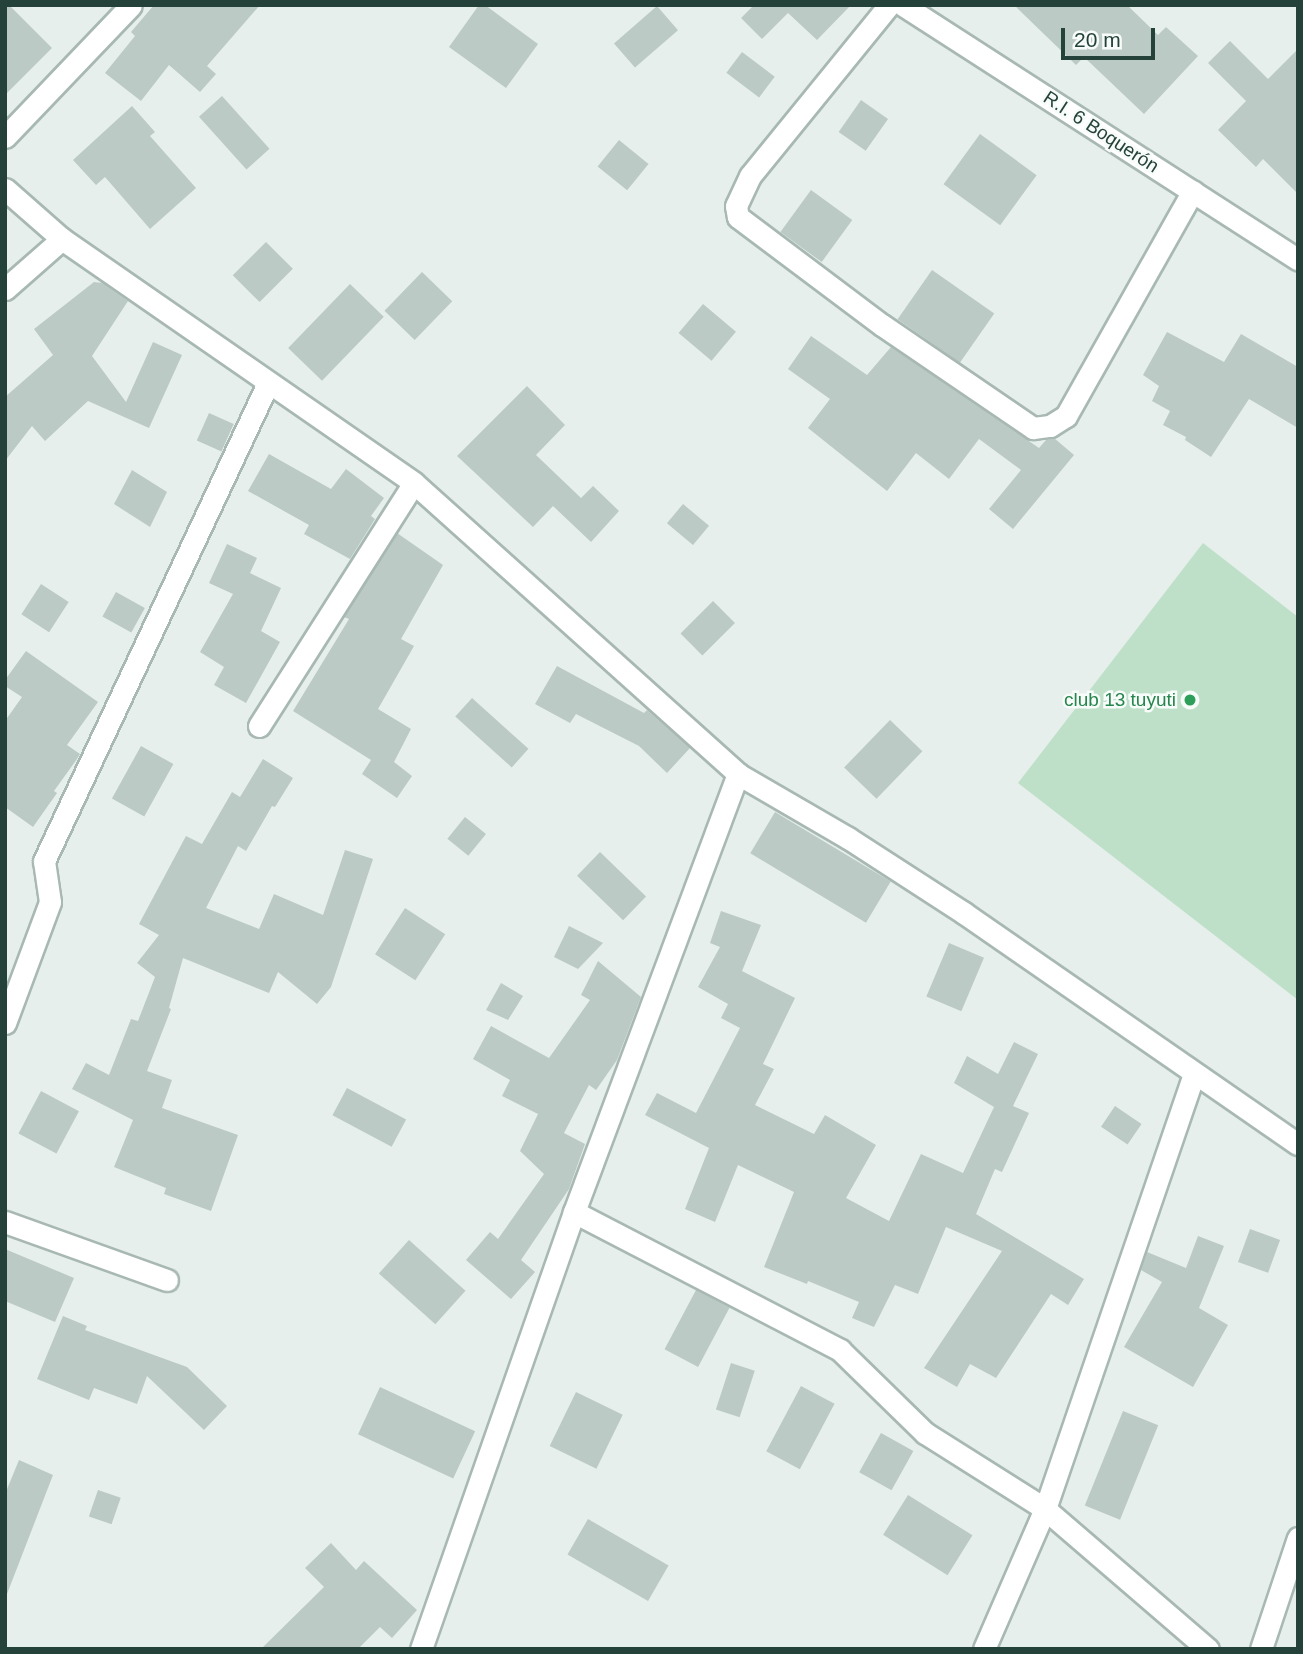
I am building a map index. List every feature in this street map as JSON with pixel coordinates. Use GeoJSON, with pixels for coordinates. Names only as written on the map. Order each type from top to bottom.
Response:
{"type":"FeatureCollection","features":[{"type":"Feature","properties":{"kind":"street"},"geometry":{"type":"LineString","coordinates":[[5,137],[131,5]]}},
{"type":"Feature","properties":{"kind":"street"},"geometry":{"type":"LineString","coordinates":[[889,5],[750,176],[736,206],[738,217],[882,325],[1033,428],[1050,426],[1066,416],[1193,191]]}},
{"type":"Feature","properties":{"kind":"street","name":"R.I. 6 Boquerón"},"geometry":{"type":"LineString","coordinates":[[903,5],[1298,260]]}},
{"type":"Feature","properties":{"kind":"street"},"geometry":{"type":"LineString","coordinates":[[5,188],[62,239],[414,483],[738,774],[848,838],[964,913],[1298,1144]]}},
{"type":"Feature","properties":{"kind":"street"},"geometry":{"type":"LineString","coordinates":[[5,289],[62,239]]}},
{"type":"Feature","properties":{"kind":"street"},"geometry":{"type":"LineString","coordinates":[[5,1023],[50,902],[44,860],[268,383]]}},
{"type":"Feature","properties":{"kind":"street"},"geometry":{"type":"LineString","coordinates":[[259,726],[414,483]]}},
{"type":"Feature","properties":{"kind":"street"},"geometry":{"type":"LineString","coordinates":[[421,1649],[574,1212],[738,774]]}},
{"type":"Feature","properties":{"kind":"street"},"geometry":{"type":"LineString","coordinates":[[984,1649],[1045,1509],[1194,1074]]}},
{"type":"Feature","properties":{"kind":"street"},"geometry":{"type":"LineString","coordinates":[[574,1212],[840,1350],[925,1433],[1045,1509],[1208,1649]]}},
{"type":"Feature","properties":{"kind":"street"},"geometry":{"type":"LineString","coordinates":[[5,1222],[167,1280]]}},
{"type":"Feature","properties":{"kind":"street"},"geometry":{"type":"LineString","coordinates":[[1261,1649],[1298,1538]]}},
{"type":"Feature","properties":{"kind":"green space","name":"club 13 tuyuti"},"geometry":{"type":"Polygon","coordinates":[[[1203,543],[1298,617],[1298,1000],[1018,783],[1203,543]]]}},
{"type":"Feature","properties":{"kind":"building"},"geometry":{"type":"Polygon","coordinates":[[[5,5],[9,5],[52,48],[5,95],[5,5]]]}},
{"type":"Feature","properties":{"kind":"building"},"geometry":{"type":"Polygon","coordinates":[[[154,5],[260,5],[207,66],[216,74],[200,92],[169,65],[141,101],[105,73],[135,36],[131,32],[154,5]]]}},
{"type":"Feature","properties":{"kind":"building"},"geometry":{"type":"Polygon","coordinates":[[[479,5],[485,5],[538,44],[506,88],[449,47],[479,5]]]}},
{"type":"Feature","properties":{"kind":"building"},"geometry":{"type":"Polygon","coordinates":[[[754,5],[851,5],[817,40],[788,13],[762,39],[741,18],[754,5]]]}},
{"type":"Feature","properties":{"kind":"building"},"geometry":{"type":"Polygon","coordinates":[[[1014,5],[1127,5],[1158,35],[1166,27],[1198,56],[1144,114],[1084,57],[1076,65],[1014,5]]]}},
{"type":"Feature","properties":{"kind":"building"},"geometry":{"type":"Polygon","coordinates":[[[657,6],[678,30],[635,68],[614,43],[657,6]]]}},
{"type":"Feature","properties":{"kind":"building"},"geometry":{"type":"Polygon","coordinates":[[[1230,41],[1268,79],[1298,49],[1298,194],[1263,159],[1256,167],[1218,130],[1246,101],[1208,63],[1230,41]]]}},
{"type":"Feature","properties":{"kind":"building"},"geometry":{"type":"Polygon","coordinates":[[[742,52],[775,77],[759,97],[726,73],[742,52]]]}},
{"type":"Feature","properties":{"kind":"building"},"geometry":{"type":"Polygon","coordinates":[[[222,96],[270,149],[246,170],[199,117],[222,96]]]}},
{"type":"Feature","properties":{"kind":"building"},"geometry":{"type":"Polygon","coordinates":[[[861,100],[888,119],[866,151],[839,132],[861,100]]]}},
{"type":"Feature","properties":{"kind":"building"},"geometry":{"type":"Polygon","coordinates":[[[132,106],[155,132],[150,136],[196,188],[150,229],[105,177],[96,185],[73,160],[132,106]]]}},
{"type":"Feature","properties":{"kind":"building"},"geometry":{"type":"Polygon","coordinates":[[[980,134],[1037,175],[1000,225],[944,184],[980,134]]]}},
{"type":"Feature","properties":{"kind":"building"},"geometry":{"type":"Polygon","coordinates":[[[619,140],[649,164],[627,190],[598,166],[619,140]]]}},
{"type":"Feature","properties":{"kind":"building"},"geometry":{"type":"Polygon","coordinates":[[[811,190],[852,220],[822,262],[780,232],[811,190]]]}},
{"type":"Feature","properties":{"kind":"building"},"geometry":{"type":"Polygon","coordinates":[[[266,242],[293,269],[260,302],[233,275],[266,242]]]}},
{"type":"Feature","properties":{"kind":"building"},"geometry":{"type":"Polygon","coordinates":[[[932,270],[994,314],[960,363],[898,319],[932,270]]]}},
{"type":"Feature","properties":{"kind":"building"},"geometry":{"type":"Polygon","coordinates":[[[422,272],[452,301],[415,340],[384,311],[422,272]]]}},
{"type":"Feature","properties":{"kind":"building"},"geometry":{"type":"Polygon","coordinates":[[[94,282],[102,283],[128,301],[92,356],[126,402],[153,342],[182,355],[149,428],[88,401],[45,441],[32,426],[5,461],[5,397],[53,355],[34,329],[94,282]]]}},
{"type":"Feature","properties":{"kind":"building"},"geometry":{"type":"Polygon","coordinates":[[[350,284],[384,317],[322,381],[288,348],[350,284]]]}},
{"type":"Feature","properties":{"kind":"building"},"geometry":{"type":"Polygon","coordinates":[[[703,304],[736,332],[712,361],[679,333],[703,304]]]}},
{"type":"Feature","properties":{"kind":"building"},"geometry":{"type":"Polygon","coordinates":[[[1167,332],[1224,362],[1241,334],[1298,367],[1298,428],[1249,399],[1211,457],[1185,440],[1186,437],[1163,425],[1170,411],[1152,401],[1159,386],[1143,375],[1167,332]]]}},
{"type":"Feature","properties":{"kind":"building"},"geometry":{"type":"Polygon","coordinates":[[[811,336],[867,375],[891,347],[1039,448],[1046,440],[1054,438],[1074,455],[1013,529],[989,509],[1021,470],[979,439],[949,479],[916,453],[887,491],[808,428],[830,399],[788,369],[811,336]]]}},
{"type":"Feature","properties":{"kind":"building"},"geometry":{"type":"Polygon","coordinates":[[[527,386],[565,425],[536,455],[581,498],[593,486],[619,511],[591,542],[553,506],[533,527],[457,456],[527,386]]]}},
{"type":"Feature","properties":{"kind":"building"},"geometry":{"type":"Polygon","coordinates":[[[209,413],[234,424],[221,451],[197,440],[209,413]]]}},
{"type":"Feature","properties":{"kind":"building"},"geometry":{"type":"Polygon","coordinates":[[[269,454],[331,489],[346,469],[384,498],[371,516],[375,519],[350,559],[304,534],[309,525],[248,491],[269,454]]]}},
{"type":"Feature","properties":{"kind":"building"},"geometry":{"type":"Polygon","coordinates":[[[132,470],[167,492],[150,527],[114,504],[132,470]]]}},
{"type":"Feature","properties":{"kind":"building"},"geometry":{"type":"Polygon","coordinates":[[[683,504],[709,526],[693,545],[667,523],[683,504]]]}},
{"type":"Feature","properties":{"kind":"building"},"geometry":{"type":"Polygon","coordinates":[[[397,533],[443,565],[401,639],[414,646],[378,709],[411,729],[394,762],[412,776],[397,798],[362,774],[371,760],[293,711],[349,619],[344,617],[397,533]]]}},
{"type":"Feature","properties":{"kind":"building"},"geometry":{"type":"Polygon","coordinates":[[[227,544],[257,558],[250,573],[281,588],[261,631],[280,642],[246,703],[214,685],[224,667],[200,652],[233,594],[209,583],[227,544]]]}},
{"type":"Feature","properties":{"kind":"building"},"geometry":{"type":"Polygon","coordinates":[[[41,584],[69,602],[49,632],[21,614],[41,584]]]}},
{"type":"Feature","properties":{"kind":"building"},"geometry":{"type":"Polygon","coordinates":[[[116,592],[145,608],[131,632],[102,616],[116,592]]]}},
{"type":"Feature","properties":{"kind":"building"},"geometry":{"type":"Polygon","coordinates":[[[713,601],[735,623],[702,655],[680,634],[713,601]]]}},
{"type":"Feature","properties":{"kind":"building"},"geometry":{"type":"Polygon","coordinates":[[[26,651],[98,702],[67,745],[80,754],[33,827],[5,807],[5,721],[22,697],[5,686],[5,680],[26,651]]]}},
{"type":"Feature","properties":{"kind":"building"},"geometry":{"type":"Polygon","coordinates":[[[557,666],[644,713],[647,710],[690,748],[667,773],[639,746],[576,714],[570,723],[535,704],[557,666]]]}},
{"type":"Feature","properties":{"kind":"building"},"geometry":{"type":"Polygon","coordinates":[[[472,698],[528,749],[512,767],[455,717],[472,698]]]}},
{"type":"Feature","properties":{"kind":"building"},"geometry":{"type":"Polygon","coordinates":[[[890,720],[922,751],[877,799],[844,767],[890,720]]]}},
{"type":"Feature","properties":{"kind":"building"},"geometry":{"type":"Polygon","coordinates":[[[141,746],[173,764],[144,816],[112,798],[141,746]]]}},
{"type":"Feature","properties":{"kind":"building"},"geometry":{"type":"Polygon","coordinates":[[[263,759],[293,778],[275,807],[272,806],[246,851],[238,846],[206,908],[259,929],[274,894],[323,915],[345,850],[373,859],[331,987],[317,1004],[278,972],[269,993],[183,958],[169,1008],[171,1009],[147,1071],[172,1080],[162,1108],[238,1135],[211,1211],[164,1194],[166,1188],[114,1167],[133,1120],[72,1089],[86,1063],[109,1075],[131,1019],[138,1021],[155,977],[137,963],[159,935],[139,924],[186,836],[202,844],[232,792],[240,797],[263,759]]]}},
{"type":"Feature","properties":{"kind":"building"},"geometry":{"type":"Polygon","coordinates":[[[775,812],[891,882],[866,923],[750,853],[775,812]]]}},
{"type":"Feature","properties":{"kind":"building"},"geometry":{"type":"Polygon","coordinates":[[[465,817],[486,834],[468,856],[447,839],[465,817]]]}},
{"type":"Feature","properties":{"kind":"building"},"geometry":{"type":"Polygon","coordinates":[[[600,852],[646,896],[623,920],[577,876],[600,852]]]}},
{"type":"Feature","properties":{"kind":"building"},"geometry":{"type":"Polygon","coordinates":[[[405,908],[445,934],[415,980],[375,954],[405,908]]]}},
{"type":"Feature","properties":{"kind":"building"},"geometry":{"type":"Polygon","coordinates":[[[721,911],[761,925],[742,971],[795,998],[763,1064],[774,1069],[755,1105],[814,1134],[825,1115],[876,1145],[846,1198],[889,1221],[921,1154],[963,1173],[994,1107],[954,1083],[967,1056],[998,1074],[1014,1042],[1038,1054],[1013,1106],[1029,1113],[1002,1172],[995,1169],[976,1214],[1084,1279],[1068,1305],[1051,1294],[996,1378],[970,1364],[957,1387],[924,1368],[1002,1251],[946,1227],[918,1294],[895,1285],[874,1327],[852,1318],[859,1302],[764,1267],[794,1192],[738,1165],[715,1222],[685,1209],[709,1148],[645,1115],[657,1093],[696,1113],[740,1028],[721,1018],[728,1004],[698,987],[720,947],[710,943],[721,911]]]}},
{"type":"Feature","properties":{"kind":"building"},"geometry":{"type":"Polygon","coordinates":[[[569,926],[603,943],[578,969],[554,957],[569,926]]]}},
{"type":"Feature","properties":{"kind":"building"},"geometry":{"type":"Polygon","coordinates":[[[949,943],[984,958],[961,1011],[926,996],[949,943]]]}},
{"type":"Feature","properties":{"kind":"building"},"geometry":{"type":"Polygon","coordinates":[[[598,961],[641,997],[617,1060],[596,1090],[589,1085],[564,1133],[585,1144],[569,1189],[521,1260],[535,1272],[511,1299],[466,1260],[490,1232],[498,1239],[544,1174],[520,1151],[538,1114],[502,1096],[510,1080],[473,1059],[491,1026],[549,1058],[590,1000],[581,995],[598,961]]]}},
{"type":"Feature","properties":{"kind":"building"},"geometry":{"type":"Polygon","coordinates":[[[501,983],[523,996],[508,1020],[486,1010],[501,983]]]}},
{"type":"Feature","properties":{"kind":"building"},"geometry":{"type":"Polygon","coordinates":[[[347,1088],[406,1119],[392,1147],[332,1115],[347,1088]]]}},
{"type":"Feature","properties":{"kind":"building"},"geometry":{"type":"Polygon","coordinates":[[[41,1091],[79,1111],[56,1154],[18,1133],[41,1091]]]}},
{"type":"Feature","properties":{"kind":"building"},"geometry":{"type":"Polygon","coordinates":[[[1115,1106],[1142,1124],[1128,1145],[1101,1127],[1115,1106]]]}},
{"type":"Feature","properties":{"kind":"building"},"geometry":{"type":"Polygon","coordinates":[[[1250,1229],[1280,1240],[1268,1273],[1238,1262],[1250,1229]]]}},
{"type":"Feature","properties":{"kind":"building"},"geometry":{"type":"Polygon","coordinates":[[[1198,1236],[1224,1246],[1199,1308],[1228,1325],[1193,1387],[1124,1347],[1162,1282],[1141,1270],[1147,1252],[1186,1268],[1198,1236]]]}},
{"type":"Feature","properties":{"kind":"building"},"geometry":{"type":"Polygon","coordinates":[[[409,1240],[465,1291],[435,1324],[379,1273],[409,1240]]]}},
{"type":"Feature","properties":{"kind":"building"},"geometry":{"type":"Polygon","coordinates":[[[5,1249],[74,1278],[55,1322],[5,1301],[5,1249]]]}},
{"type":"Feature","properties":{"kind":"building"},"geometry":{"type":"Polygon","coordinates":[[[696,1290],[730,1308],[698,1367],[665,1349],[696,1290]]]}},
{"type":"Feature","properties":{"kind":"building"},"geometry":{"type":"Polygon","coordinates":[[[63,1316],[87,1326],[85,1330],[187,1367],[227,1406],[204,1430],[147,1376],[137,1404],[94,1388],[89,1400],[37,1379],[63,1316]]]}},
{"type":"Feature","properties":{"kind":"building"},"geometry":{"type":"Polygon","coordinates":[[[731,1363],[755,1371],[740,1417],[716,1410],[731,1363]]]}},
{"type":"Feature","properties":{"kind":"building"},"geometry":{"type":"Polygon","coordinates":[[[801,1386],[835,1404],[800,1469],[766,1451],[801,1386]]]}},
{"type":"Feature","properties":{"kind":"building"},"geometry":{"type":"Polygon","coordinates":[[[380,1387],[475,1431],[453,1479],[358,1434],[380,1387]]]}},
{"type":"Feature","properties":{"kind":"building"},"geometry":{"type":"Polygon","coordinates":[[[576,1392],[623,1415],[596,1469],[550,1446],[576,1392]]]}},
{"type":"Feature","properties":{"kind":"building"},"geometry":{"type":"Polygon","coordinates":[[[1123,1411],[1158,1425],[1120,1520],[1085,1506],[1123,1411]]]}},
{"type":"Feature","properties":{"kind":"building"},"geometry":{"type":"Polygon","coordinates":[[[881,1433],[913,1451],[892,1490],[859,1472],[881,1433]]]}},
{"type":"Feature","properties":{"kind":"building"},"geometry":{"type":"Polygon","coordinates":[[[19,1460],[53,1475],[7,1594],[5,1494],[19,1460]]]}},
{"type":"Feature","properties":{"kind":"building"},"geometry":{"type":"Polygon","coordinates":[[[98,1490],[121,1498],[112,1524],[89,1516],[98,1490]]]}},
{"type":"Feature","properties":{"kind":"building"},"geometry":{"type":"Polygon","coordinates":[[[908,1495],[972,1535],[948,1575],[883,1535],[908,1495]]]}},
{"type":"Feature","properties":{"kind":"building"},"geometry":{"type":"Polygon","coordinates":[[[588,1519],[669,1566],[648,1601],[568,1555],[588,1519]]]}},
{"type":"Feature","properties":{"kind":"building"},"geometry":{"type":"Polygon","coordinates":[[[331,1543],[356,1570],[364,1561],[417,1610],[392,1638],[380,1627],[358,1649],[261,1649],[324,1587],[305,1568],[331,1543]]]}},
{"type":"Feature","properties":{"kind":"place","name":"club 13 tuyuti"},"geometry":{"type":"Point","coordinates":[1190,700]}}]}
